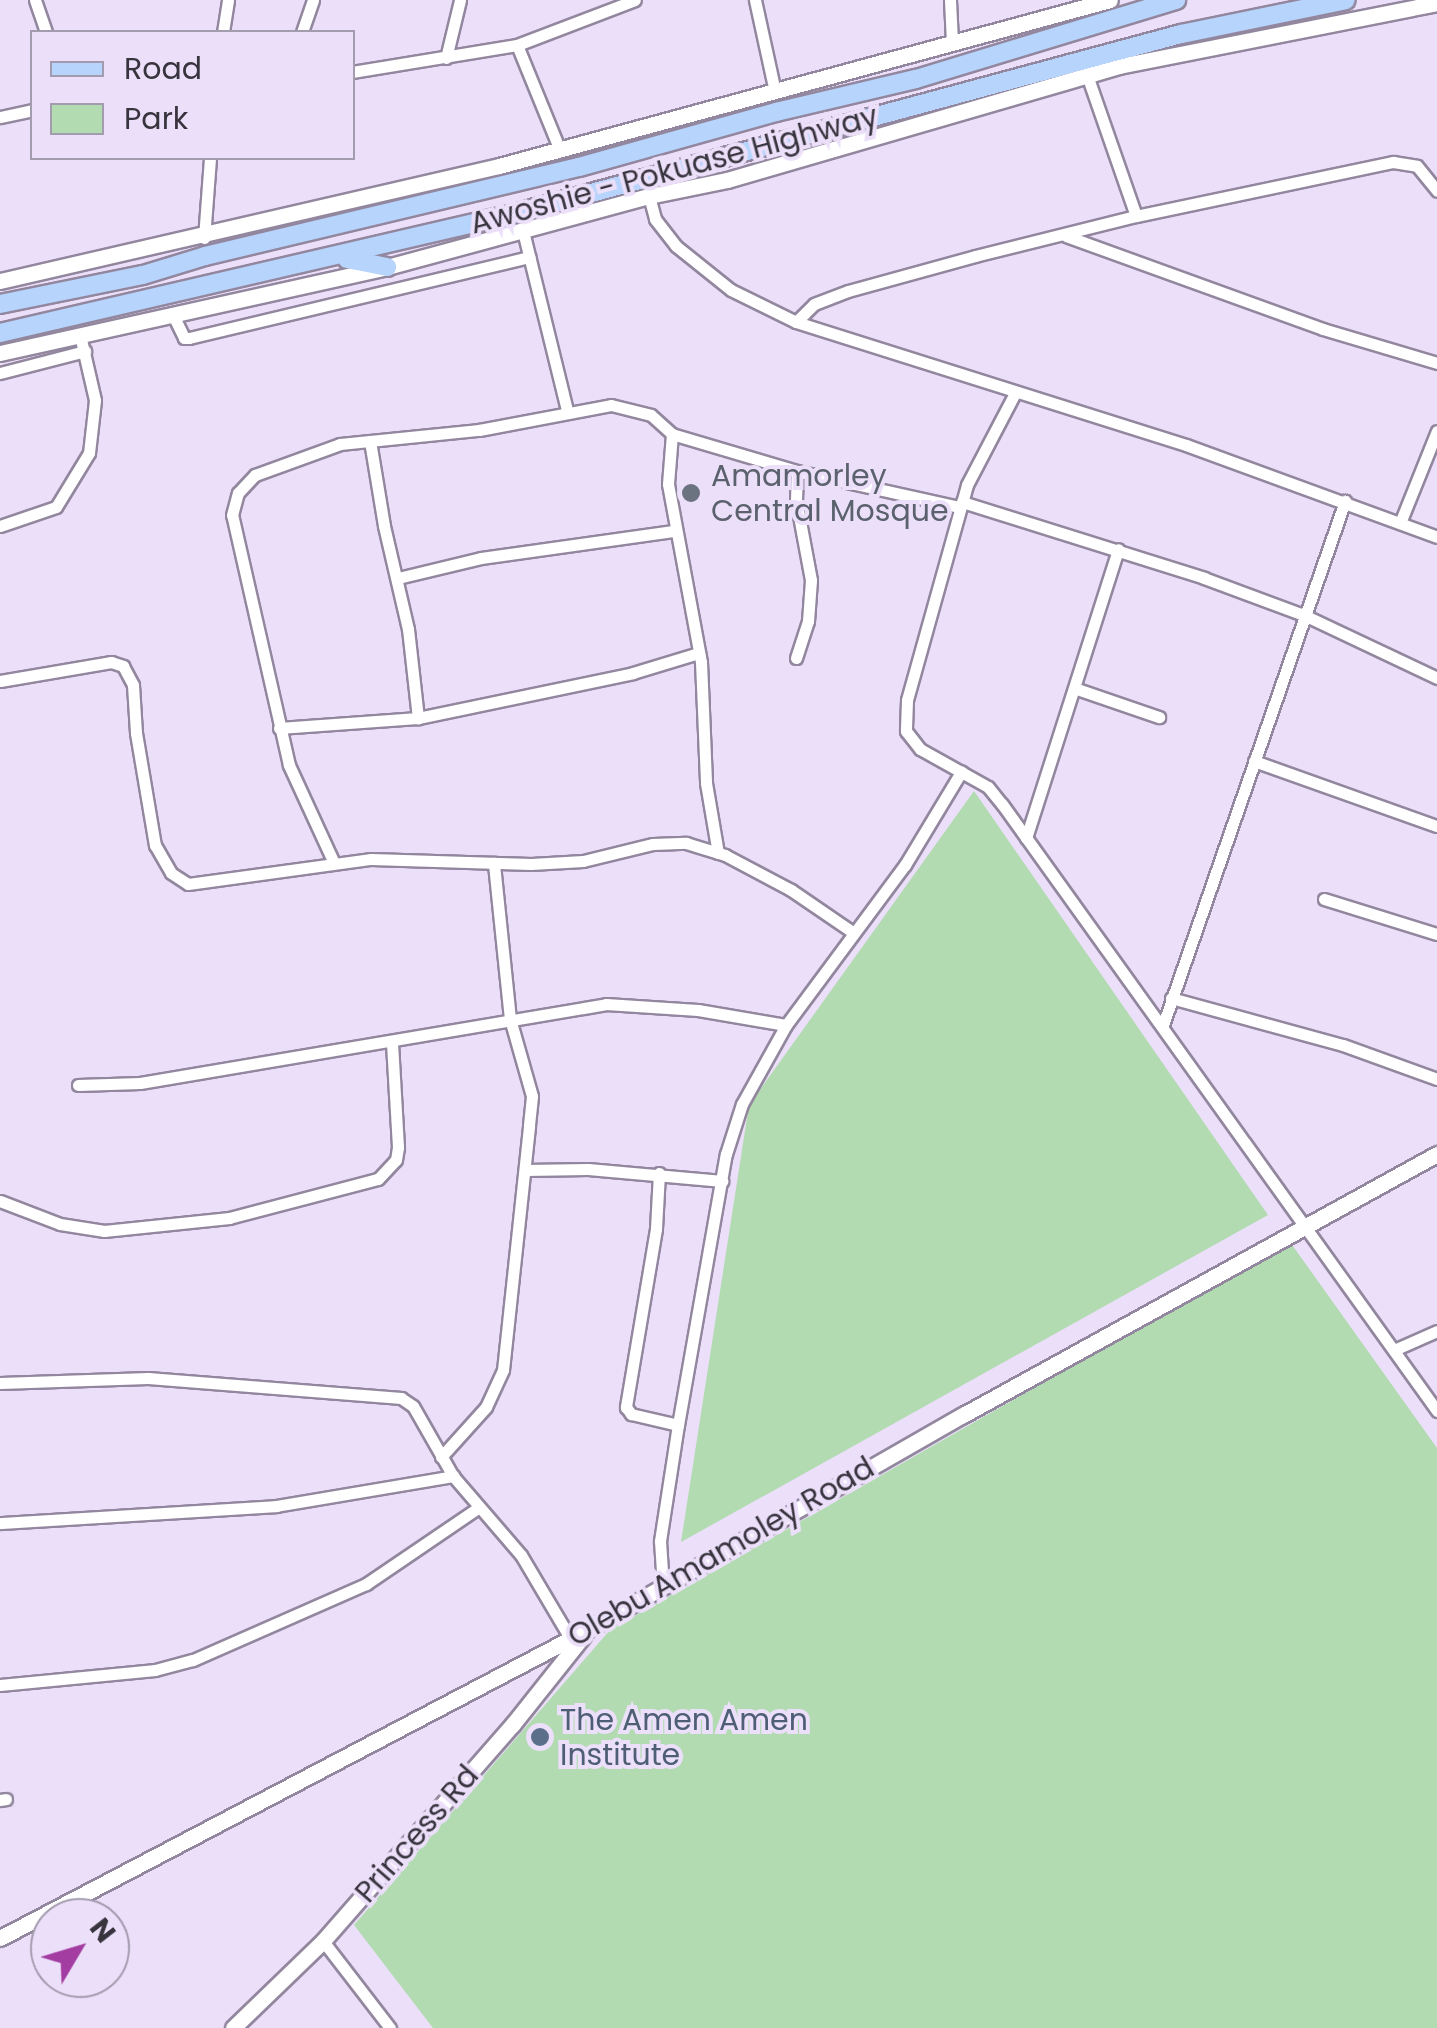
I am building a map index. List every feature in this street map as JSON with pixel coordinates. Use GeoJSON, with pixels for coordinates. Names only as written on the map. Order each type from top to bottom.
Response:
{"type":"FeatureCollection","features":[{"type":"Feature","properties":{"kind":"main road","name":"Awoshie - Pokuase Highway"},"geometry":{"type":"LineString","coordinates":[[0,304],[142,275],[205,256],[579,167],[776,112],[916,79],[1176,0]]}},
{"type":"Feature","properties":{"kind":"main road","name":"Awoshie - Pokuase Highway"},"geometry":{"type":"LineString","coordinates":[[0,333],[336,258],[693,167],[1181,34],[1346,0]]}},
{"type":"Feature","properties":{"kind":"main road"},"geometry":{"type":"LineString","coordinates":[[336,258],[387,267]]}},
{"type":"Feature","properties":{"kind":"street"},"geometry":{"type":"LineString","coordinates":[[35,0],[45,30]]}},
{"type":"Feature","properties":{"kind":"street"},"geometry":{"type":"LineString","coordinates":[[223,30],[228,0]]}},
{"type":"Feature","properties":{"kind":"street"},"geometry":{"type":"LineString","coordinates":[[303,30],[313,0]]}},
{"type":"Feature","properties":{"kind":"street"},"geometry":{"type":"LineString","coordinates":[[446,58],[460,0]]}},
{"type":"Feature","properties":{"kind":"street"},"geometry":{"type":"LineString","coordinates":[[355,72],[518,45],[635,0]]}},
{"type":"Feature","properties":{"kind":"street"},"geometry":{"type":"LineString","coordinates":[[755,0],[775,92]]}},
{"type":"Feature","properties":{"kind":"street"},"geometry":{"type":"LineString","coordinates":[[950,0],[952,42]]}},
{"type":"Feature","properties":{"kind":"street"},"geometry":{"type":"LineString","coordinates":[[0,282],[204,238],[775,92],[1064,6],[1110,0]]}},
{"type":"Feature","properties":{"kind":"street"},"geometry":{"type":"LineString","coordinates":[[0,373],[173,315],[387,267],[648,196],[727,180],[1119,66],[1437,2]]}},
{"type":"Feature","properties":{"kind":"street"},"geometry":{"type":"LineString","coordinates":[[518,45],[558,148]]}},
{"type":"Feature","properties":{"kind":"street"},"geometry":{"type":"LineString","coordinates":[[1088,78],[1136,216]]}},
{"type":"Feature","properties":{"kind":"street"},"geometry":{"type":"LineString","coordinates":[[0,117],[30,110]]}},
{"type":"Feature","properties":{"kind":"street"},"geometry":{"type":"LineString","coordinates":[[204,238],[210,160]]}},
{"type":"Feature","properties":{"kind":"street"},"geometry":{"type":"LineString","coordinates":[[796,322],[814,304],[848,291],[1136,216],[1393,162],[1417,166],[1437,192]]}},
{"type":"Feature","properties":{"kind":"street"},"geometry":{"type":"LineString","coordinates":[[648,196],[655,219],[676,246],[731,290],[796,322],[1015,394],[1186,444],[1437,538]]}},
{"type":"Feature","properties":{"kind":"street"},"geometry":{"type":"LineString","coordinates":[[523,231],[566,410]]}},
{"type":"Feature","properties":{"kind":"street"},"geometry":{"type":"LineString","coordinates":[[1066,236],[1324,328],[1437,363]]}},
{"type":"Feature","properties":{"kind":"street"},"geometry":{"type":"LineString","coordinates":[[173,315],[184,338],[189,338],[530,256]]}},
{"type":"Feature","properties":{"kind":"street"},"geometry":{"type":"LineString","coordinates":[[0,353],[82,343]]}},
{"type":"Feature","properties":{"kind":"street"},"geometry":{"type":"LineString","coordinates":[[0,526],[56,507],[79,476],[89,453],[95,400],[82,343]]}},
{"type":"Feature","properties":{"kind":"street"},"geometry":{"type":"LineString","coordinates":[[25,348],[29,366]]}},
{"type":"Feature","properties":{"kind":"street"},"geometry":{"type":"LineString","coordinates":[[1015,394],[979,458],[961,505],[904,722],[920,749],[988,787],[1089,931],[1163,1025],[1437,1411]]}},
{"type":"Feature","properties":{"kind":"street"},"geometry":{"type":"LineString","coordinates":[[334,863],[289,764],[232,505],[255,475],[340,444],[480,430],[566,410],[625,406],[652,416],[672,434],[798,471],[961,505],[1118,549],[1306,616],[1437,678]]}},
{"type":"Feature","properties":{"kind":"street"},"geometry":{"type":"LineString","coordinates":[[1400,523],[1437,431]]}},
{"type":"Feature","properties":{"kind":"street"},"geometry":{"type":"LineString","coordinates":[[672,434],[668,484],[673,530],[699,653],[708,802],[718,853]]}},
{"type":"Feature","properties":{"kind":"street"},"geometry":{"type":"LineString","coordinates":[[370,441],[384,526],[398,578],[418,718]]}},
{"type":"Feature","properties":{"kind":"street"},"geometry":{"type":"LineString","coordinates":[[796,658],[808,621],[810,580],[796,500],[798,471]]}},
{"type":"Feature","properties":{"kind":"street"},"geometry":{"type":"LineString","coordinates":[[1163,1025],[1345,501]]}},
{"type":"Feature","properties":{"kind":"street"},"geometry":{"type":"LineString","coordinates":[[398,578],[481,558],[673,530]]}},
{"type":"Feature","properties":{"kind":"street"},"geometry":{"type":"LineString","coordinates":[[1026,838],[1118,549]]}},
{"type":"Feature","properties":{"kind":"street"},"geometry":{"type":"LineString","coordinates":[[279,728],[418,718],[633,673],[699,653]]}},
{"type":"Feature","properties":{"kind":"street"},"geometry":{"type":"LineString","coordinates":[[0,681],[111,662],[123,666],[133,685],[154,846],[178,879],[188,884],[334,863],[419,857],[494,862],[583,861],[653,844],[686,843],[718,853],[791,890],[854,933]]}},
{"type":"Feature","properties":{"kind":"street"},"geometry":{"type":"LineString","coordinates":[[1076,689],[1160,717]]}},
{"type":"Feature","properties":{"kind":"street"},"geometry":{"type":"LineString","coordinates":[[1254,761],[1437,826]]}},
{"type":"Feature","properties":{"kind":"street"},"geometry":{"type":"LineString","coordinates":[[663,1587],[660,1540],[678,1424],[722,1181],[742,1104],[786,1025],[905,865],[961,772]]}},
{"type":"Feature","properties":{"kind":"street"},"geometry":{"type":"LineString","coordinates":[[441,1457],[486,1407],[503,1370],[532,1096],[510,1019],[494,862]]}},
{"type":"Feature","properties":{"kind":"street"},"geometry":{"type":"LineString","coordinates":[[1324,899],[1437,934]]}},
{"type":"Feature","properties":{"kind":"street"},"geometry":{"type":"LineString","coordinates":[[1171,998],[1343,1045],[1437,1079]]}},
{"type":"Feature","properties":{"kind":"street"},"geometry":{"type":"LineString","coordinates":[[78,1084],[140,1083],[606,1004],[698,1010],[786,1025]]}},
{"type":"Feature","properties":{"kind":"street"},"geometry":{"type":"LineString","coordinates":[[0,1201],[60,1224],[104,1231],[229,1218],[378,1179],[396,1160],[398,1147],[392,1042]]}},
{"type":"Feature","properties":{"kind":"street","name":"Olebu Amamoley Road"},"geometry":{"type":"LineString","coordinates":[[0,1938],[570,1638],[1437,1154]]}},
{"type":"Feature","properties":{"kind":"street"},"geometry":{"type":"LineString","coordinates":[[525,1170],[660,1173],[722,1181]]}},
{"type":"Feature","properties":{"kind":"street"},"geometry":{"type":"LineString","coordinates":[[660,1173],[656,1228],[626,1406],[631,1414],[678,1424]]}},
{"type":"Feature","properties":{"kind":"street"},"geometry":{"type":"LineString","coordinates":[[1394,1350],[1437,1332]]}},
{"type":"Feature","properties":{"kind":"street"},"geometry":{"type":"LineString","coordinates":[[0,1384],[148,1378],[390,1396],[413,1406],[453,1476],[521,1556],[570,1638]]}},
{"type":"Feature","properties":{"kind":"street"},"geometry":{"type":"LineString","coordinates":[[0,1522],[276,1506],[453,1476]]}},
{"type":"Feature","properties":{"kind":"street"},"geometry":{"type":"LineString","coordinates":[[0,1686],[155,1670],[193,1660],[366,1584],[478,1508]]}},
{"type":"Feature","properties":{"kind":"street","name":"Princess Rd"},"geometry":{"type":"LineString","coordinates":[[233,2028],[323,1941],[502,1738],[588,1628]]}},
{"type":"Feature","properties":{"kind":"street"},"geometry":{"type":"LineString","coordinates":[[323,1941],[390,2028]]}},
{"type":"Feature","properties":{"kind":"green space"},"geometry":{"type":"Polygon","coordinates":[[[974,791],[1268,1215],[681,1542],[749,1105],[974,791]]]}},
{"type":"Feature","properties":{"kind":"green space"},"geometry":{"type":"Polygon","coordinates":[[[1290,1242],[1437,1448],[1437,2028],[433,2028],[354,1925],[610,1630],[1290,1242]]]}},
{"type":"Feature","properties":{"kind":"place","name":"Amamorley Central Mosque"},"geometry":{"type":"Point","coordinates":[691,493]}},
{"type":"Feature","properties":{"kind":"place","name":"The Amen Amen Institute"},"geometry":{"type":"Point","coordinates":[540,1737]}}]}
